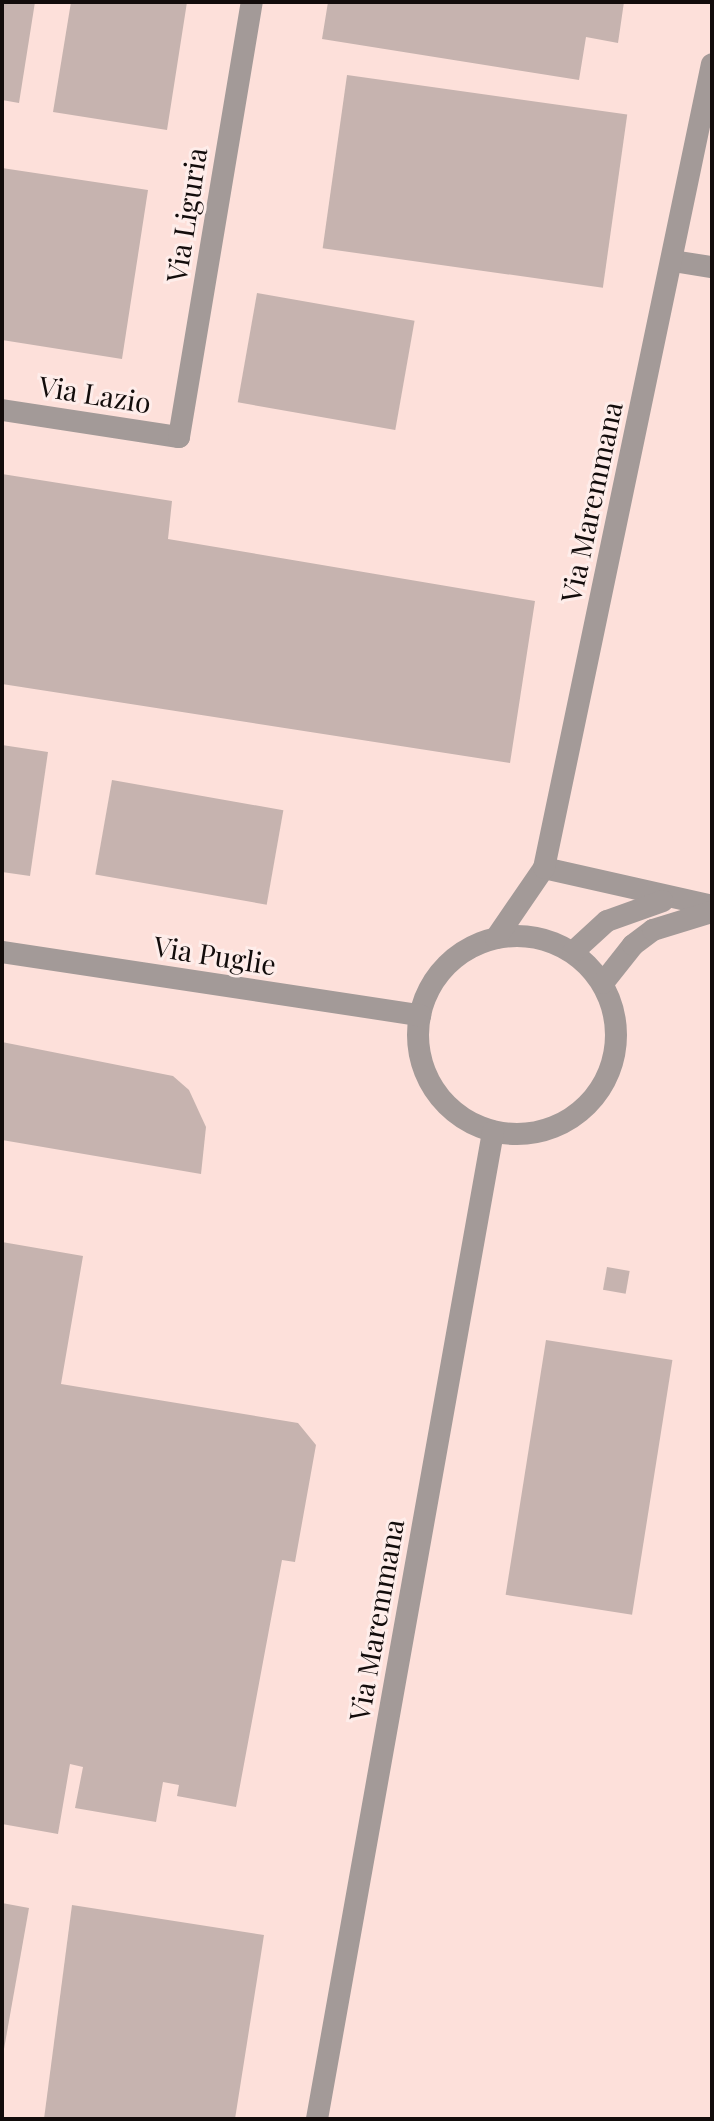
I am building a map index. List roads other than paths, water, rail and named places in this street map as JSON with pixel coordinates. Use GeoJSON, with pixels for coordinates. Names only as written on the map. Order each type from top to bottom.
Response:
{"type":"FeatureCollection","features":[{"type":"Feature","properties":{"kind":"street","name":"Via Liguria"},"geometry":{"type":"LineString","coordinates":[[179,437],[252,2]]}},
{"type":"Feature","properties":{"kind":"street","name":"Via Maremmana"},"geometry":{"type":"LineString","coordinates":[[496,938],[544,868],[712,64]]}},
{"type":"Feature","properties":{"kind":"street"},"geometry":{"type":"LineString","coordinates":[[673,261],[712,267]]}},
{"type":"Feature","properties":{"kind":"street","name":"Via Lazio"},"geometry":{"type":"LineString","coordinates":[[2,410],[179,437]]}},
{"type":"Feature","properties":{"kind":"street"},"geometry":{"type":"LineString","coordinates":[[544,868],[712,909]]}},
{"type":"Feature","properties":{"kind":"street"},"geometry":{"type":"LineString","coordinates":[[573,952],[625,911],[668,900]]}},
{"type":"Feature","properties":{"kind":"street"},"geometry":{"type":"LineString","coordinates":[[603,983],[633,945],[653,930],[712,909]]}},
{"type":"Feature","properties":{"kind":"street"},"geometry":{"type":"LineString","coordinates":[[496,938],[538,938],[573,952],[603,983],[616,1017],[617,1042],[601,1090],[579,1113],[552,1129],[521,1135],[493,1132],[460,1118],[437,1095],[419,1053],[420,1015],[435,979],[455,958],[496,938]]}},
{"type":"Feature","properties":{"kind":"street","name":"Via Puglie"},"geometry":{"type":"LineString","coordinates":[[2,952],[420,1015]]}},
{"type":"Feature","properties":{"kind":"street","name":"Via Maremmana"},"geometry":{"type":"LineString","coordinates":[[317,2119],[493,1132]]}}]}
